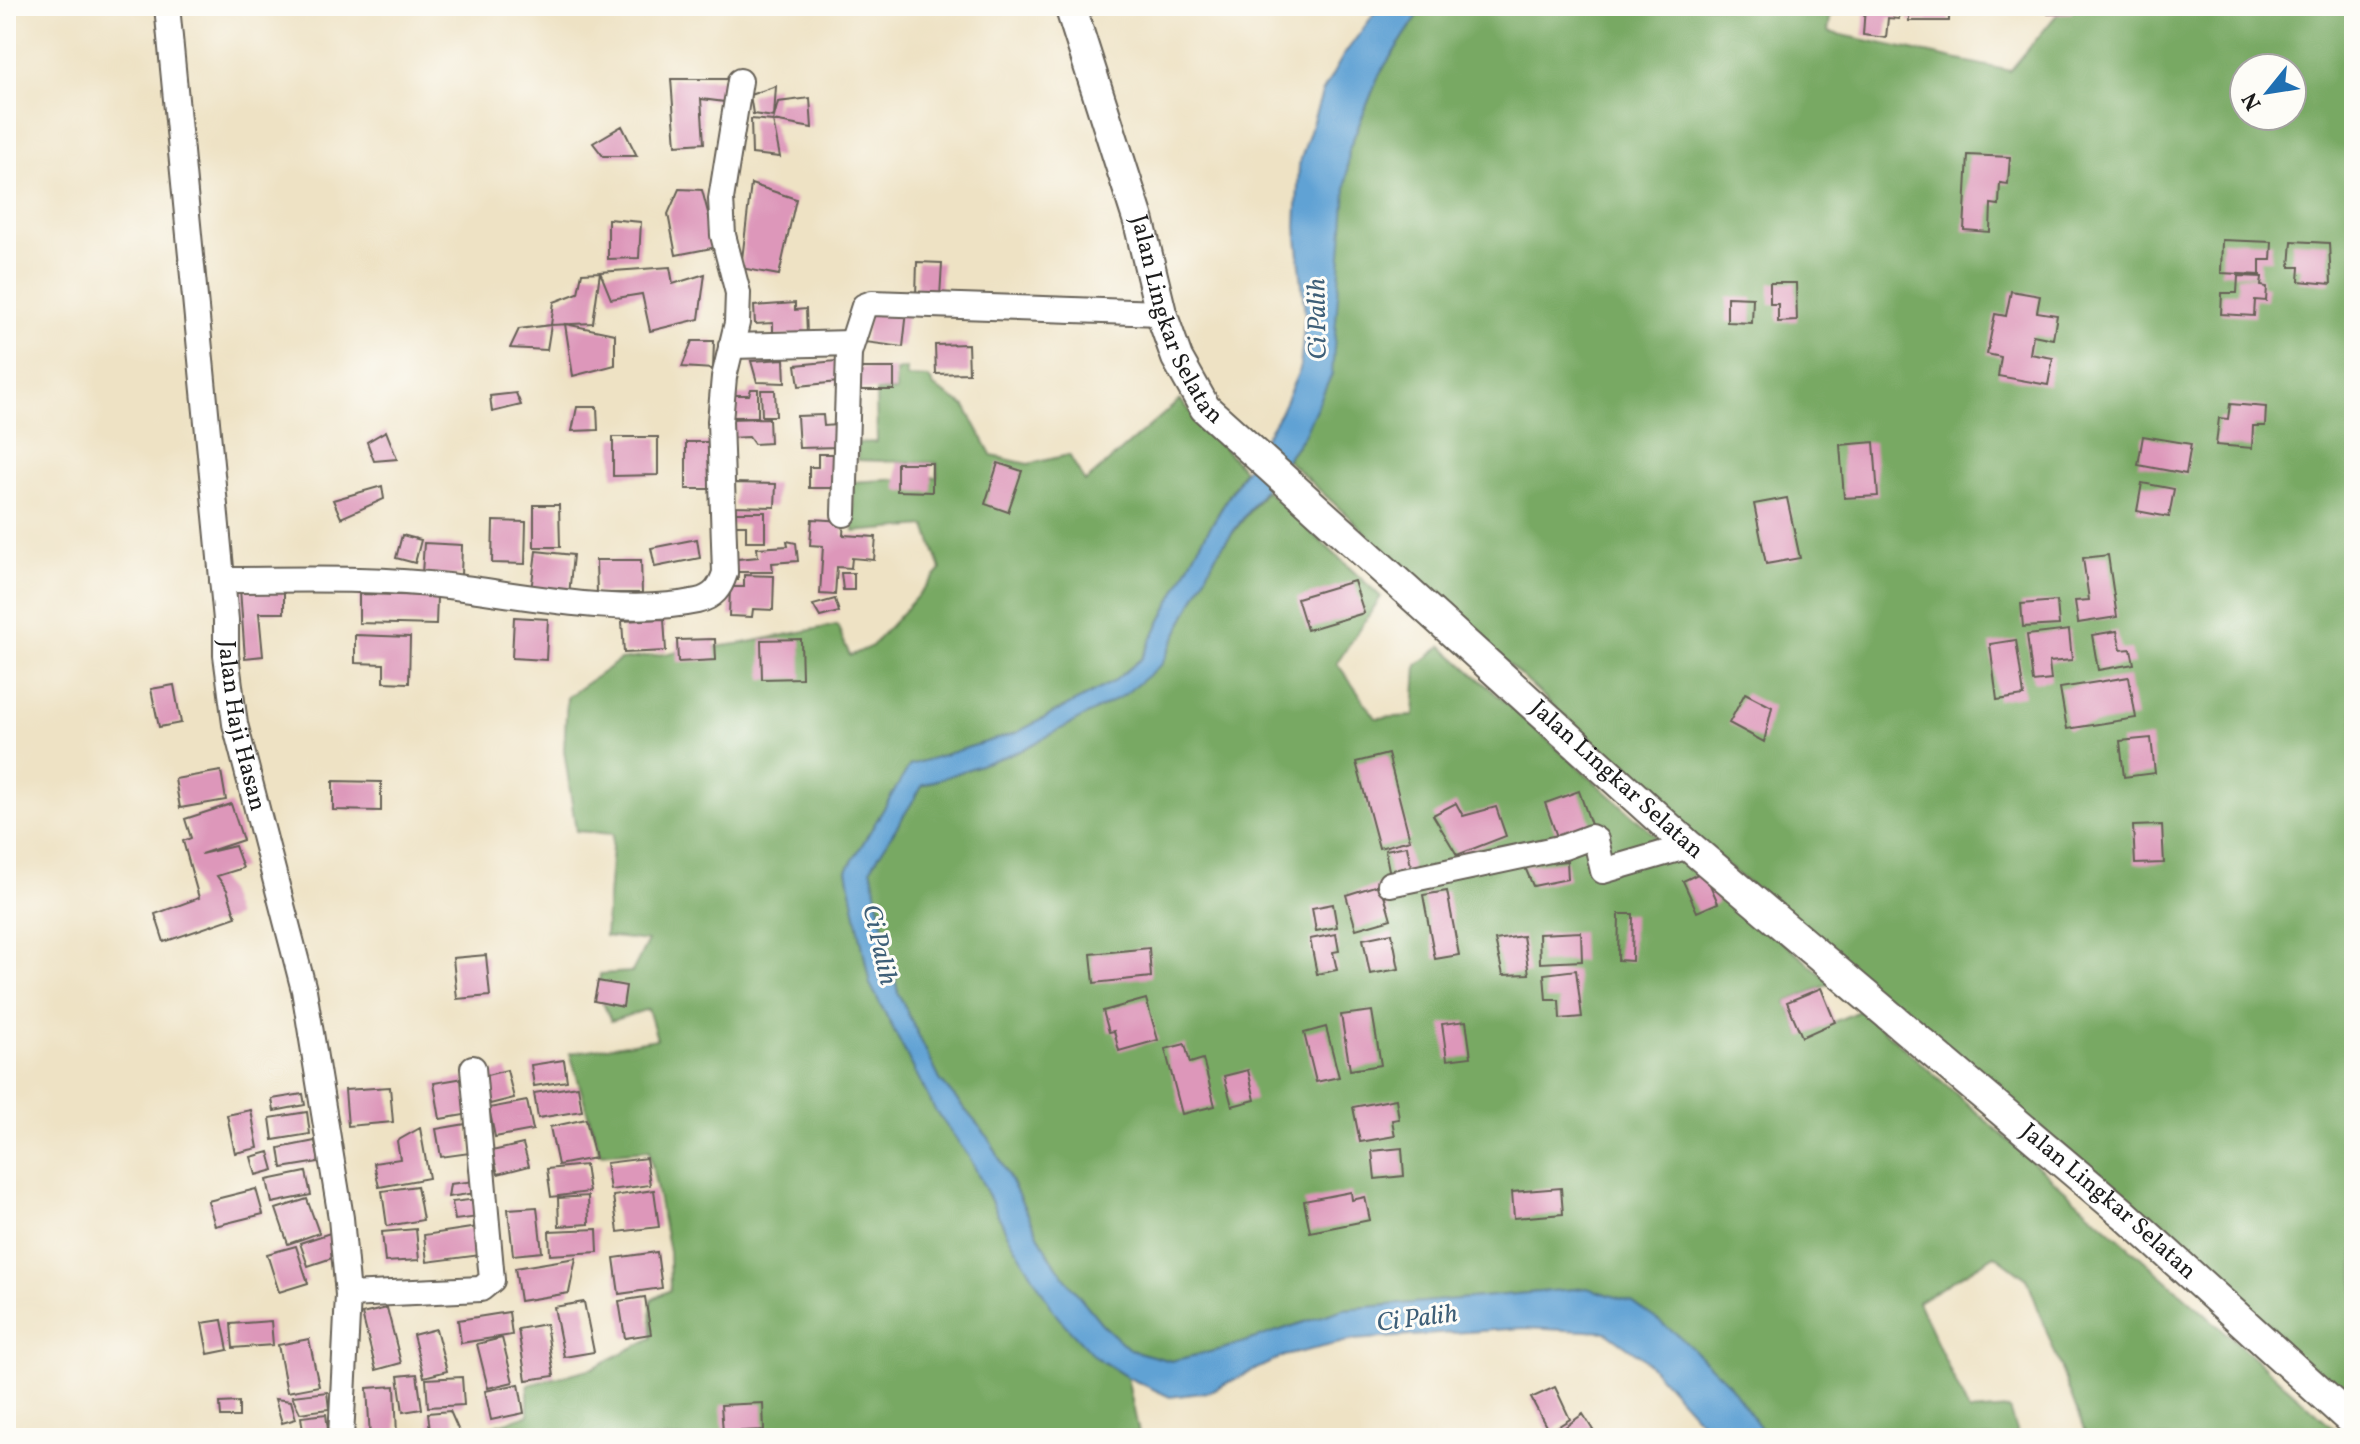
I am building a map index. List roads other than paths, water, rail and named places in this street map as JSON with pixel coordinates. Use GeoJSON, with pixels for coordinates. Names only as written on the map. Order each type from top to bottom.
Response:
{"type":"FeatureCollection","features":[{"type":"Feature","properties":{"kind":"street","name":"Jalan Haji Hasan"},"geometry":{"type":"LineString","coordinates":[[167,6],[222,580],[226,655],[235,724],[304,990],[339,1205],[348,1295],[341,1438]]}},
{"type":"Feature","properties":{"kind":"street","name":"Jalan Lingkar Selatan"},"geometry":{"type":"LineString","coordinates":[[1070,6],[1139,222],[1161,313],[1177,358],[1205,408],[1689,846],[2124,1214],[2354,1423]]}},
{"type":"Feature","properties":{"kind":"street"},"geometry":{"type":"LineString","coordinates":[[222,580],[448,586],[491,594],[614,605],[652,606],[698,601],[712,595],[720,587],[725,573],[720,421],[737,323],[738,293],[723,235],[721,199],[740,81]]}},
{"type":"Feature","properties":{"kind":"street"},"geometry":{"type":"LineString","coordinates":[[844,514],[851,343],[861,310],[872,303],[1161,313]]}},
{"type":"Feature","properties":{"kind":"street"},"geometry":{"type":"LineString","coordinates":[[731,346],[851,343]]}},
{"type":"Feature","properties":{"kind":"street"},"geometry":{"type":"LineString","coordinates":[[1390,884],[1564,847],[1591,837],[1596,840],[1600,869],[1605,871],[1689,846]]}},
{"type":"Feature","properties":{"kind":"street"},"geometry":{"type":"LineString","coordinates":[[348,1295],[481,1289],[492,1280],[473,1068]]}},
{"type":"Feature","properties":{"kind":"water","name":"Ci Palih"},"geometry":{"type":"Polygon","coordinates":[[[1380,6],[1424,6],[1380,73],[1349,149],[1332,374],[1304,435],[1216,555],[1162,664],[1124,695],[1022,750],[923,785],[871,868],[898,993],[940,1080],[989,1138],[1047,1252],[1102,1324],[1130,1350],[1171,1361],[1223,1349],[1344,1309],[1587,1288],[1632,1302],[1678,1335],[1728,1383],[1768,1438],[1716,1438],[1643,1358],[1606,1332],[1523,1328],[1353,1340],[1284,1356],[1208,1392],[1170,1397],[1127,1377],[1094,1356],[1057,1316],[1007,1233],[970,1158],[935,1110],[870,984],[847,870],[910,765],[1016,733],[1113,682],[1142,658],[1200,544],[1280,413],[1300,369],[1305,314],[1296,227],[1299,165],[1322,93],[1343,56],[1380,6]]]}}]}
